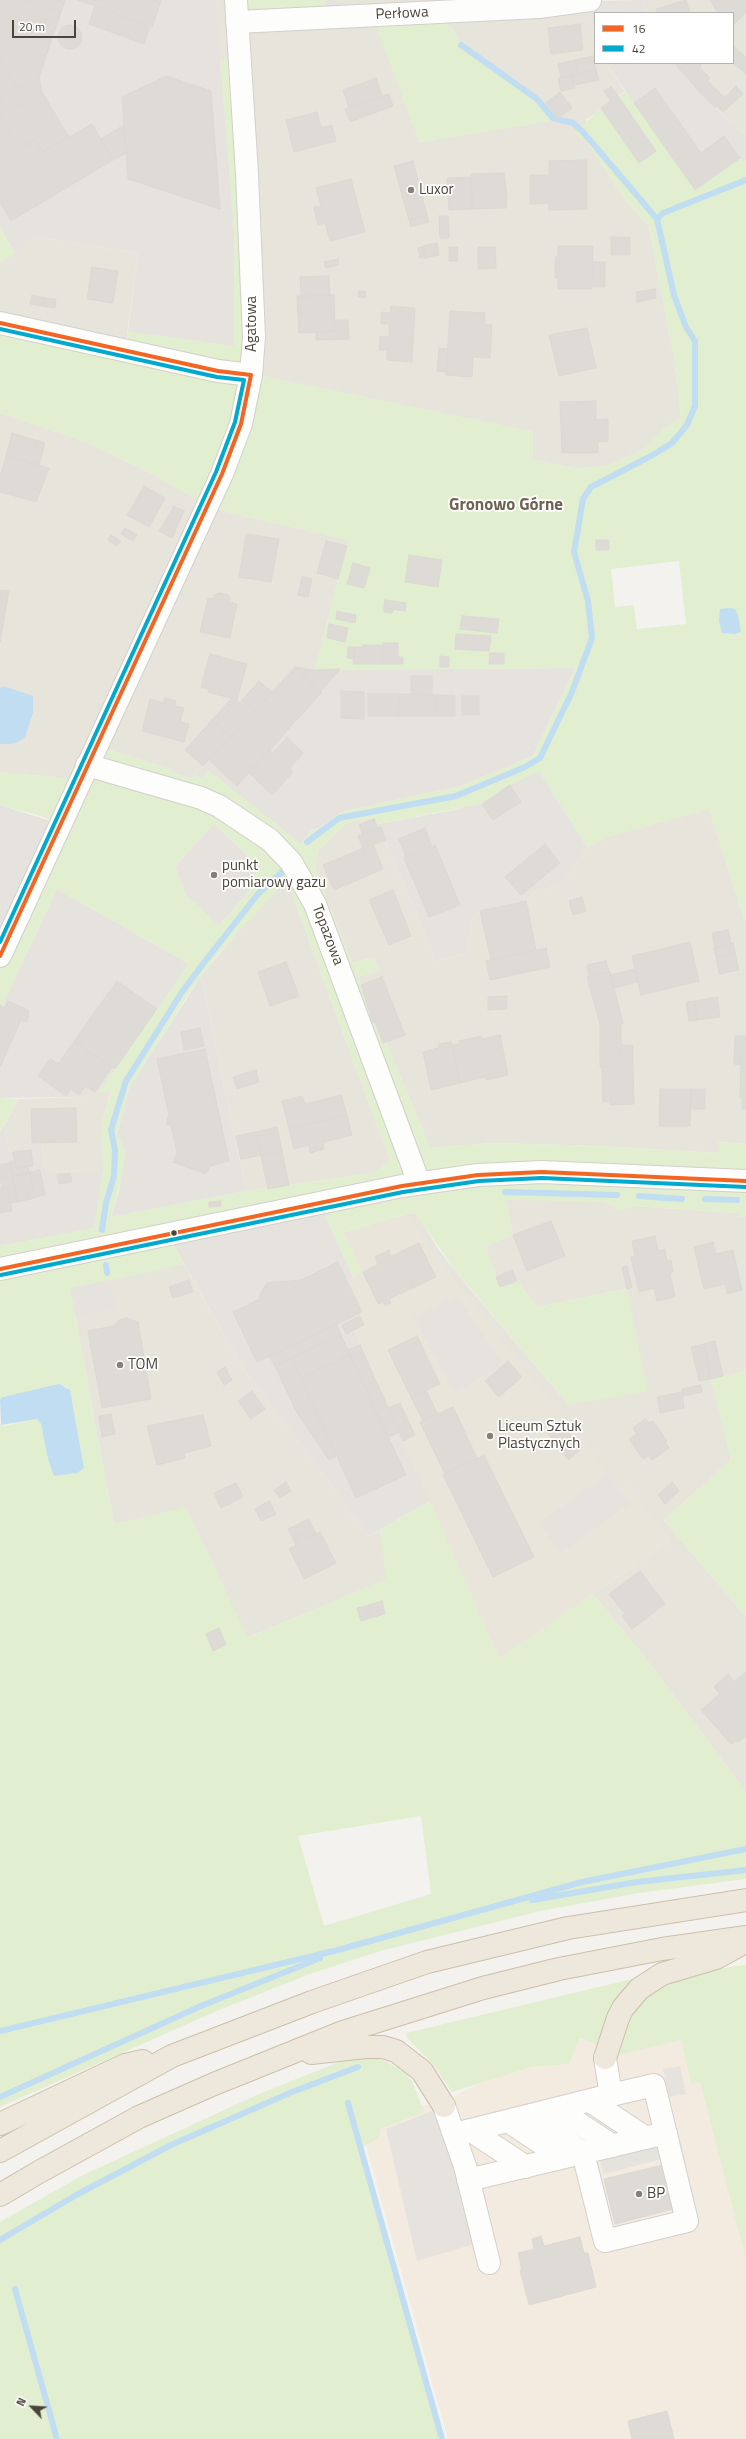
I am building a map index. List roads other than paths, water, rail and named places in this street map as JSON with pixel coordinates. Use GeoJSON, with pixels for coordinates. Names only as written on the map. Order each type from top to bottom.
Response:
{"type":"FeatureCollection","features":[{"type":"Feature","properties":{"kind":"highway"},"geometry":{"type":"LineString","coordinates":[[0,2151],[172,2056],[312,2002],[427,1962],[568,1928],[746,1900]]}},
{"type":"Feature","properties":{"kind":"highway"},"geometry":{"type":"LineString","coordinates":[[0,2195],[139,2117],[343,2032],[552,1970],[662,1949],[746,1938]]}},
{"type":"Feature","properties":{"kind":"highway"},"geometry":{"type":"LineString","coordinates":[[605,2058],[618,2018],[639,1989],[662,1974],[716,1958],[746,1942]]}},
{"type":"Feature","properties":{"kind":"highway"},"geometry":{"type":"LineString","coordinates":[[280,2057],[366,2047],[389,2049],[412,2061],[422,2071],[444,2106]]}},
{"type":"Feature","properties":{"kind":"highway"},"geometry":{"type":"LineString","coordinates":[[0,2124],[125,2065],[172,2056]]}},
{"type":"Feature","properties":{"kind":"street","name":"Agatowa"},"geometry":{"type":"LineString","coordinates":[[0,956],[227,462],[241,424],[251,375],[254,337],[252,256],[236,0]]}},
{"type":"Feature","properties":{"kind":"street","name":"Perłowa"},"geometry":{"type":"LineString","coordinates":[[237,22],[539,7],[590,0]]}},
{"type":"Feature","properties":{"kind":"street"},"geometry":{"type":"LineString","coordinates":[[0,323],[218,371],[251,375]]}},
{"type":"Feature","properties":{"kind":"street","name":"Topazowa"},"geometry":{"type":"LineString","coordinates":[[87,765],[194,796],[219,806],[270,840],[291,862],[315,904],[419,1183]]}},
{"type":"Feature","properties":{"kind":"street"},"geometry":{"type":"LineString","coordinates":[[0,1269],[419,1183],[478,1175],[528,1171],[746,1181]]}},
{"type":"Feature","properties":{"kind":"street"},"geometry":{"type":"LineString","coordinates":[[605,2058],[611,2095]]}},
{"type":"Feature","properties":{"kind":"street"},"geometry":{"type":"LineString","coordinates":[[468,2180],[596,2150],[654,2085],[480,2128]]}},
{"type":"Feature","properties":{"kind":"street"},"geometry":{"type":"LineString","coordinates":[[444,2106],[480,2128],[596,2150]]}},
{"type":"Feature","properties":{"kind":"street"},"geometry":{"type":"LineString","coordinates":[[558,2109],[596,2150]]}},
{"type":"Feature","properties":{"kind":"street"},"geometry":{"type":"LineString","coordinates":[[558,2109],[596,2150]]}},
{"type":"Feature","properties":{"kind":"street"},"geometry":{"type":"LineString","coordinates":[[558,2109],[596,2150]]}},
{"type":"Feature","properties":{"kind":"street"},"geometry":{"type":"LineString","coordinates":[[480,2128],[596,2150]]}},
{"type":"Feature","properties":{"kind":"street"},"geometry":{"type":"LineString","coordinates":[[480,2128],[468,2180],[489,2263]]}},
{"type":"Feature","properties":{"kind":"water"},"geometry":{"type":"Polygon","coordinates":[[[720,609],[735,609],[738,615],[741,632],[735,634],[722,633],[719,621],[720,609]]]}},
{"type":"Feature","properties":{"kind":"water"},"geometry":{"type":"Polygon","coordinates":[[[3,686],[33,696],[33,713],[25,737],[16,743],[0,744],[0,689],[3,686]]]}},
{"type":"Feature","properties":{"kind":"water"},"geometry":{"type":"Polygon","coordinates":[[[59,1384],[70,1390],[84,1468],[77,1473],[54,1476],[48,1459],[41,1424],[37,1419],[1,1425],[0,1399],[59,1384]]]}},
{"type":"Feature","properties":{"kind":"waterway"},"geometry":{"type":"LineString","coordinates":[[307,842],[339,818],[456,796],[525,767],[540,758],[572,692],[592,638],[588,601],[574,552],[583,499],[591,487],[651,456],[672,443],[687,425],[695,406],[695,341],[686,327],[674,295],[657,219],[583,132],[573,123],[553,118],[537,99],[461,45]]}},
{"type":"Feature","properties":{"kind":"waterway"},"geometry":{"type":"LineString","coordinates":[[657,219],[663,213],[746,180]]}},
{"type":"Feature","properties":{"kind":"waterway"},"geometry":{"type":"LineString","coordinates":[[102,1230],[106,1203],[114,1176],[115,1150],[111,1130],[126,1081],[182,992],[258,894],[282,872]]}},
{"type":"Feature","properties":{"kind":"waterway"},"geometry":{"type":"LineString","coordinates":[[505,1192],[617,1195]]}},
{"type":"Feature","properties":{"kind":"waterway"},"geometry":{"type":"LineString","coordinates":[[639,1196],[682,1199]]}},
{"type":"Feature","properties":{"kind":"waterway"},"geometry":{"type":"LineString","coordinates":[[705,1199],[737,1200]]}},
{"type":"Feature","properties":{"kind":"waterway"},"geometry":{"type":"LineString","coordinates":[[106,1265],[107,1273]]}},
{"type":"Feature","properties":{"kind":"waterway"},"geometry":{"type":"LineString","coordinates":[[0,2031],[338,1950],[582,1882],[746,1849]]}},
{"type":"Feature","properties":{"kind":"waterway"},"geometry":{"type":"LineString","coordinates":[[532,1900],[637,1882],[746,1870]]}},
{"type":"Feature","properties":{"kind":"waterway"},"geometry":{"type":"LineString","coordinates":[[0,2097],[201,2006],[320,1958]]}},
{"type":"Feature","properties":{"kind":"waterway"},"geometry":{"type":"LineString","coordinates":[[0,2240],[78,2194],[171,2145],[292,2092],[358,2067]]}},
{"type":"Feature","properties":{"kind":"waterway"},"geometry":{"type":"LineString","coordinates":[[348,2103],[442,2439]]}},
{"type":"Feature","properties":{"kind":"waterway"},"geometry":{"type":"LineString","coordinates":[[15,2289],[57,2439]]}},
{"type":"Feature","properties":{"kind":"place","name":"Luxor"},"geometry":{"type":"Point","coordinates":[411,190]}},
{"type":"Feature","properties":{"kind":"place","name":"punkt pomiarowy gazu"},"geometry":{"type":"Point","coordinates":[214,875]}},
{"type":"Feature","properties":{"kind":"place","name":"TOM"},"geometry":{"type":"Point","coordinates":[120,1365]}},
{"type":"Feature","properties":{"kind":"place","name":"Liceum Sztuk Plastycznych"},"geometry":{"type":"Point","coordinates":[490,1436]}},
{"type":"Feature","properties":{"kind":"place","name":"BP"},"geometry":{"type":"Point","coordinates":[639,2194]}},
{"type":"Feature","properties":{"kind":"district","name":"Gronowo Górne"},"geometry":{"type":"Point","coordinates":[506,506]}}]}
